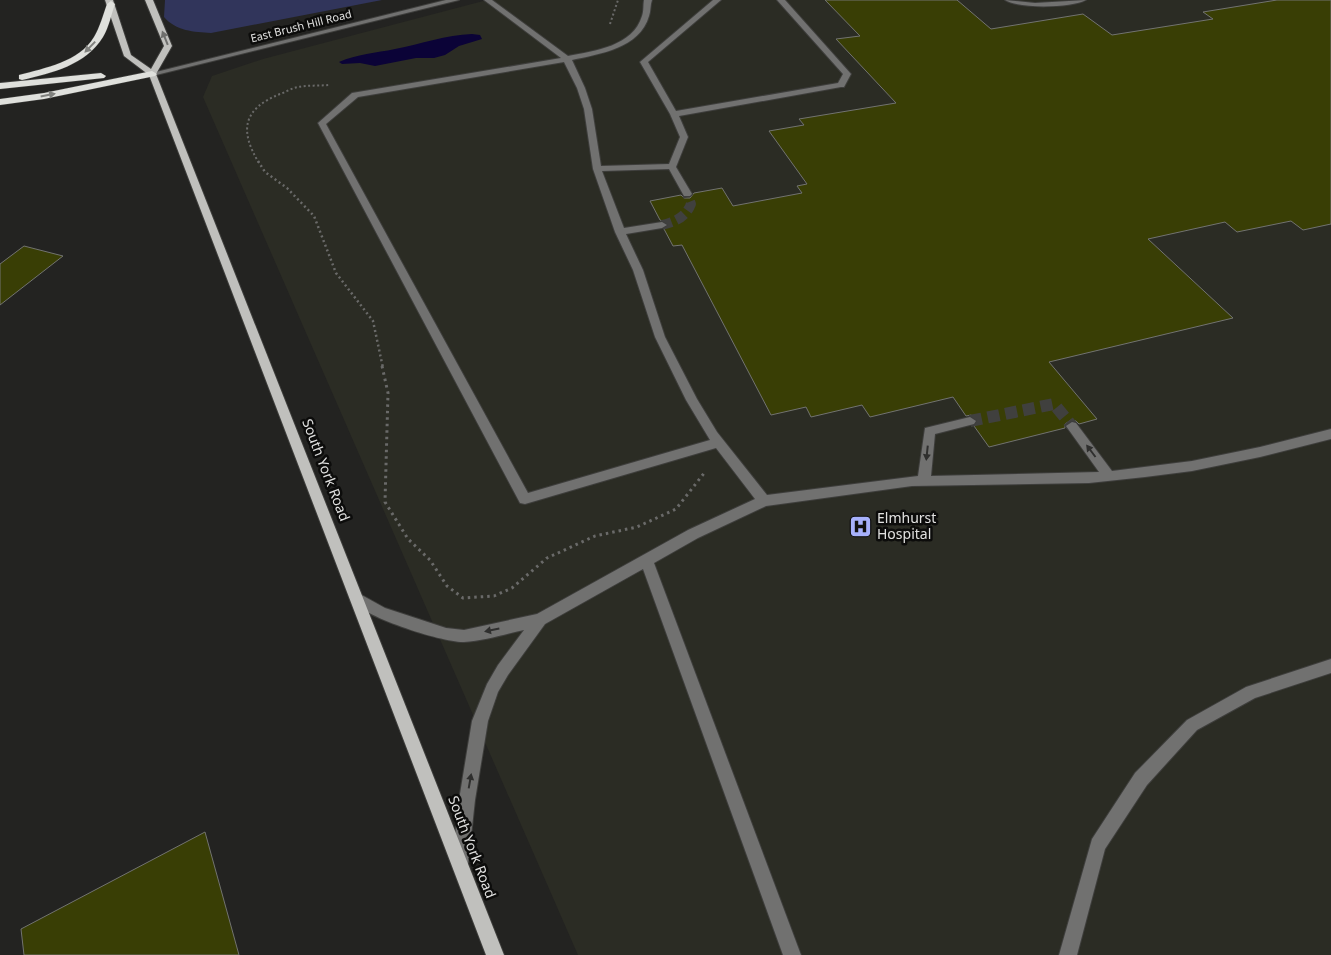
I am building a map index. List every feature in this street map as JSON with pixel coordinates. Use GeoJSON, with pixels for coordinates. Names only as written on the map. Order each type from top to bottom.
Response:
{"type":"FeatureCollection","features":[{"type":"Feature","properties":{"kind":"highway"},"geometry":{"type":"LineString","coordinates":[[0,85],[53,68],[89,50],[98,38],[110,2]]}},
{"type":"Feature","properties":{"kind":"highway"},"geometry":{"type":"LineString","coordinates":[[0,85],[102,76],[152,74]]}},
{"type":"Feature","properties":{"kind":"highway"},"geometry":{"type":"LineString","coordinates":[[0,102],[44,96],[152,74]]}},
{"type":"Feature","properties":{"kind":"main road"},"geometry":{"type":"LineString","coordinates":[[110,2],[128,56],[152,74],[168,46],[149,0]]}},
{"type":"Feature","properties":{"kind":"main road","name":"South York Road"},"geometry":{"type":"LineString","coordinates":[[152,74],[495,955]]}},
{"type":"Feature","properties":{"kind":"street","name":"East Brush Hill Road"},"geometry":{"type":"LineString","coordinates":[[152,74],[454,0]]}},
{"type":"Feature","properties":{"kind":"street"},"geometry":{"type":"LineString","coordinates":[[488,0],[567,59],[581,88],[588,109],[597,169],[620,232],[638,270],[660,337],[692,400],[719,442],[764,501]]}},
{"type":"Feature","properties":{"kind":"street"},"geometry":{"type":"LineString","coordinates":[[648,0],[646,16],[632,36],[612,48],[567,59],[355,95],[322,123],[525,499],[719,442]]}},
{"type":"Feature","properties":{"kind":"street"},"geometry":{"type":"LineString","coordinates":[[672,167],[684,137],[674,114],[644,62],[717,0]]}},
{"type":"Feature","properties":{"kind":"street"},"geometry":{"type":"LineString","coordinates":[[674,114],[841,85],[848,74],[781,0]]}},
{"type":"Feature","properties":{"kind":"street"},"geometry":{"type":"LineString","coordinates":[[1008,0],[1018,3],[1042,4],[1082,0]]}},
{"type":"Feature","properties":{"kind":"street"},"geometry":{"type":"LineString","coordinates":[[597,169],[653,166],[672,167]]}},
{"type":"Feature","properties":{"kind":"street"},"geometry":{"type":"LineString","coordinates":[[672,167],[687,194]]}},
{"type":"Feature","properties":{"kind":"street"},"geometry":{"type":"LineString","coordinates":[[620,232],[662,225]]}},
{"type":"Feature","properties":{"kind":"street"},"geometry":{"type":"LineString","coordinates":[[924,482],[929,431],[970,422]]}},
{"type":"Feature","properties":{"kind":"street"},"geometry":{"type":"LineString","coordinates":[[1072,426],[1109,476]]}},
{"type":"Feature","properties":{"kind":"street"},"geometry":{"type":"LineString","coordinates":[[358,599],[380,612],[411,624],[446,634],[464,636],[540,620],[693,534],[764,501],[912,481],[1109,476],[1192,466],[1260,452],[1331,434]]}},
{"type":"Feature","properties":{"kind":"street"},"geometry":{"type":"LineString","coordinates":[[646,560],[792,955]]}},
{"type":"Feature","properties":{"kind":"street"},"geometry":{"type":"LineString","coordinates":[[460,864],[467,800],[480,721],[492,689],[503,670],[540,620]]}},
{"type":"Feature","properties":{"kind":"street"},"geometry":{"type":"LineString","coordinates":[[1068,955],[1098,845],[1141,779],[1192,725],[1252,692],[1331,666]]}},
{"type":"Feature","properties":{"kind":"shaded area"},"geometry":{"type":"Polygon","coordinates":[[[165,0],[382,0],[211,33],[186,30],[169,22],[164,17],[165,0]]]}},
{"type":"Feature","properties":{"kind":"shaded area","name":"Elmhurst Hospital"},"geometry":{"type":"Polygon","coordinates":[[[487,0],[1331,0],[1331,955],[578,955],[203,97],[212,76],[263,59],[487,0]]]}},
{"type":"Feature","properties":{"kind":"shaded area"},"geometry":{"type":"Polygon","coordinates":[[[472,34],[480,35],[482,39],[459,46],[445,55],[434,58],[416,58],[375,66],[360,63],[342,64],[339,62],[360,55],[472,34]]]}},
{"type":"Feature","properties":{"kind":"building"},"geometry":{"type":"Polygon","coordinates":[[[825,0],[957,0],[991,29],[1083,14],[1112,35],[1213,19],[1203,12],[1277,0],[1331,0],[1331,224],[1303,230],[1291,221],[1237,232],[1225,222],[1148,239],[1233,318],[1049,362],[1097,419],[1079,424],[1071,420],[1065,424],[1065,428],[989,447],[974,426],[978,422],[977,419],[971,415],[966,416],[953,397],[870,417],[862,405],[811,417],[806,407],[771,415],[682,245],[673,246],[664,229],[669,224],[660,220],[650,201],[681,195],[684,198],[690,198],[694,193],[722,188],[733,206],[802,193],[797,186],[807,184],[769,131],[804,125],[799,119],[896,103],[836,39],[860,36],[825,0]]]}},
{"type":"Feature","properties":{"kind":"building"},"geometry":{"type":"Polygon","coordinates":[[[24,246],[63,256],[0,305],[0,264],[24,246]]]}},
{"type":"Feature","properties":{"kind":"building"},"geometry":{"type":"Polygon","coordinates":[[[205,832],[239,955],[24,955],[21,929],[205,832]]]}},
{"type":"Feature","properties":{"kind":"tunnel"},"geometry":{"type":"LineString","coordinates":[[662,225],[683,216],[689,209],[691,204],[687,194]]}},
{"type":"Feature","properties":{"kind":"tunnel"},"geometry":{"type":"LineString","coordinates":[[970,421],[1054,404],[1072,426]]}},
{"type":"Feature","properties":{"kind":"place","name":"Elmhurst Hospital"},"geometry":{"type":"Point","coordinates":[861,526]}}]}
